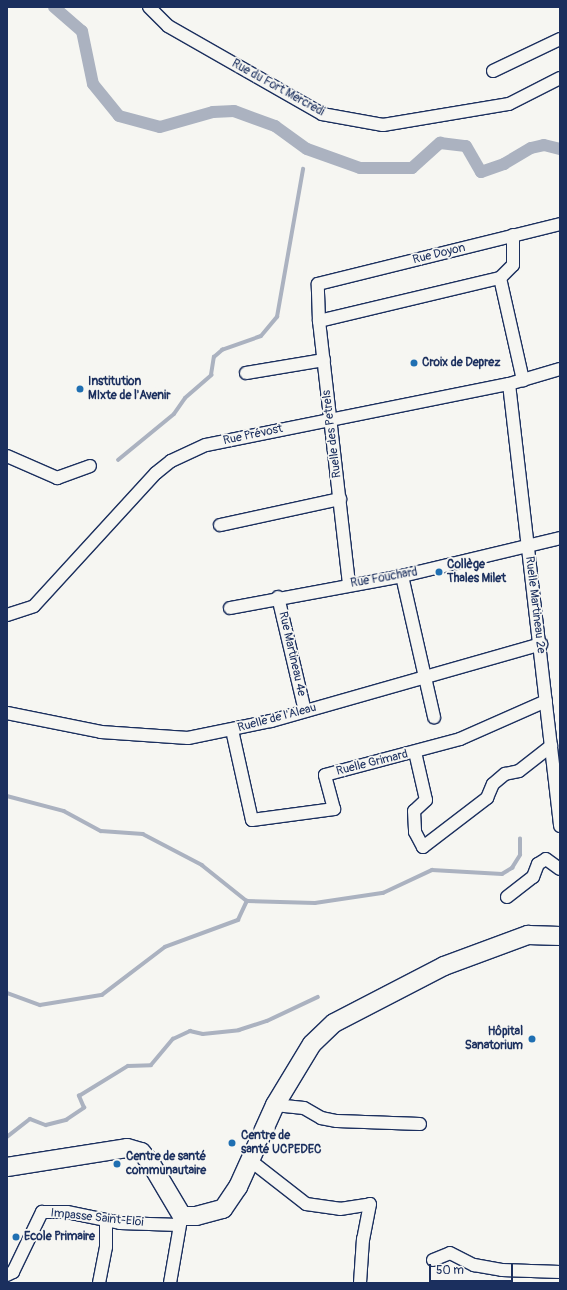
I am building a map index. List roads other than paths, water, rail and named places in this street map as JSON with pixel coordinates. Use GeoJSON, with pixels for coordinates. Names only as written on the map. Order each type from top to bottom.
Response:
{"type":"FeatureCollection","features":[{"type":"Feature","properties":{"kind":"street","name":"Rue du Fort Mercredi"},"geometry":{"type":"LineString","coordinates":[[149,7],[168,26],[322,114],[375,123],[509,104],[560,78]]}},
{"type":"Feature","properties":{"kind":"street"},"geometry":{"type":"LineString","coordinates":[[493,71],[560,39]]}},
{"type":"Feature","properties":{"kind":"street","name":"Rue Doyon"},"geometry":{"type":"LineString","coordinates":[[318,284],[560,224]]}},
{"type":"Feature","properties":{"kind":"street"},"geometry":{"type":"LineString","coordinates":[[319,321],[500,278],[513,265],[514,235]]}},
{"type":"Feature","properties":{"kind":"street"},"geometry":{"type":"LineString","coordinates":[[500,278],[523,380]]}},
{"type":"Feature","properties":{"kind":"street","name":"Ruelle des Petrels"},"geometry":{"type":"LineString","coordinates":[[318,284],[319,321],[340,499],[348,584]]}},
{"type":"Feature","properties":{"kind":"street"},"geometry":{"type":"LineString","coordinates":[[246,373],[324,360]]}},
{"type":"Feature","properties":{"kind":"street","name":"Rue Prévost"},"geometry":{"type":"LineString","coordinates":[[7,615],[34,606],[126,502],[171,461],[206,445],[509,384],[560,370]]}},
{"type":"Feature","properties":{"kind":"street","name":"Ruelle Martineau 2e"},"geometry":{"type":"LineString","coordinates":[[509,384],[541,644],[560,826]]}},
{"type":"Feature","properties":{"kind":"street"},"geometry":{"type":"LineString","coordinates":[[7,456],[57,478],[90,466]]}},
{"type":"Feature","properties":{"kind":"street"},"geometry":{"type":"LineString","coordinates":[[220,525],[340,499]]}},
{"type":"Feature","properties":{"kind":"street","name":"Rue Fouchard"},"geometry":{"type":"LineString","coordinates":[[230,608],[278,597],[402,576],[528,544],[560,538]]}},
{"type":"Feature","properties":{"kind":"street"},"geometry":{"type":"LineString","coordinates":[[402,576],[434,717]]}},
{"type":"Feature","properties":{"kind":"street","name":"Rue Martineau 4e"},"geometry":{"type":"LineString","coordinates":[[278,597],[305,710]]}},
{"type":"Feature","properties":{"kind":"street","name":"Ruelle de l'Aleau"},"geometry":{"type":"LineString","coordinates":[[7,713],[101,732],[188,738],[232,730],[425,678],[541,644]]}},
{"type":"Feature","properties":{"kind":"street","name":"Ruelle Grimard"},"geometry":{"type":"LineString","coordinates":[[232,730],[252,820],[334,810],[325,775],[460,739],[546,701]]}},
{"type":"Feature","properties":{"kind":"street"},"geometry":{"type":"LineString","coordinates":[[415,752],[426,800],[414,811],[415,832],[423,847],[487,798],[493,784],[505,774],[519,771],[551,746]]}},
{"type":"Feature","properties":{"kind":"street"},"geometry":{"type":"LineString","coordinates":[[507,897],[533,877],[538,864],[546,859],[560,870]]}},
{"type":"Feature","properties":{"kind":"street"},"geometry":{"type":"LineString","coordinates":[[181,1220],[223,1209],[251,1161],[275,1105],[312,1044],[334,1023],[444,966],[528,935],[560,936]]}},
{"type":"Feature","properties":{"kind":"street"},"geometry":{"type":"LineString","coordinates":[[275,1105],[304,1108],[321,1118],[337,1121],[420,1124]]}},
{"type":"Feature","properties":{"kind":"street"},"geometry":{"type":"LineString","coordinates":[[7,1167],[127,1148],[141,1152],[181,1220],[170,1283]]}},
{"type":"Feature","properties":{"kind":"street"},"geometry":{"type":"LineString","coordinates":[[251,1161],[306,1204],[340,1209],[370,1204],[363,1239],[360,1283]]}},
{"type":"Feature","properties":{"kind":"street","name":"Impasse Saint-Eloi"},"geometry":{"type":"LineString","coordinates":[[7,1275],[13,1272],[42,1212],[67,1212],[106,1220],[181,1220]]}},
{"type":"Feature","properties":{"kind":"street"},"geometry":{"type":"LineString","coordinates":[[98,1283],[106,1247],[106,1220]]}},
{"type":"Feature","properties":{"kind":"street"},"geometry":{"type":"LineString","coordinates":[[433,1260],[450,1253],[474,1265],[502,1270],[560,1272]]}},
{"type":"Feature","properties":{"kind":"waterway"},"geometry":{"type":"LineString","coordinates":[[54,7],[82,31],[93,84],[119,116],[160,127],[213,112],[234,111],[275,126],[307,149],[360,168],[412,168],[440,143],[466,146],[481,172],[504,164],[531,148],[544,145],[560,149]]}},
{"type":"Feature","properties":{"kind":"waterway"},"geometry":{"type":"LineString","coordinates":[[118,460],[174,414],[185,398],[211,375],[214,357],[222,350],[261,336],[277,317],[303,169]]}},
{"type":"Feature","properties":{"kind":"waterway"},"geometry":{"type":"LineString","coordinates":[[7,796],[64,811],[101,831],[143,834],[202,865],[247,901]]}},
{"type":"Feature","properties":{"kind":"waterway"},"geometry":{"type":"LineString","coordinates":[[7,993],[40,1005],[102,995],[165,947],[238,920],[247,901],[315,903],[383,893],[432,870],[502,874],[512,868],[520,855],[520,839]]}},
{"type":"Feature","properties":{"kind":"waterway"},"geometry":{"type":"LineString","coordinates":[[7,1137],[30,1119],[46,1125],[66,1120],[84,1108],[79,1096],[128,1066],[151,1065],[173,1039],[190,1031],[203,1034],[239,1030],[267,1021],[318,997]]}},
{"type":"Feature","properties":{"kind":"place","name":"Croix de Deprez"},"geometry":{"type":"Point","coordinates":[414,363]}},
{"type":"Feature","properties":{"kind":"place","name":"Institution MIxte de l'Avenir"},"geometry":{"type":"Point","coordinates":[80,389]}},
{"type":"Feature","properties":{"kind":"place","name":"Collège Thales Milet"},"geometry":{"type":"Point","coordinates":[439,572]}},
{"type":"Feature","properties":{"kind":"place","name":"Hôpital Sanatorium"},"geometry":{"type":"Point","coordinates":[532,1039]}},
{"type":"Feature","properties":{"kind":"place","name":"Centre de santé UCPEDEC"},"geometry":{"type":"Point","coordinates":[232,1143]}},
{"type":"Feature","properties":{"kind":"place","name":"Centre de santé communautaire"},"geometry":{"type":"Point","coordinates":[117,1164]}},
{"type":"Feature","properties":{"kind":"place","name":"Ecole Primaire"},"geometry":{"type":"Point","coordinates":[16,1237]}}]}
